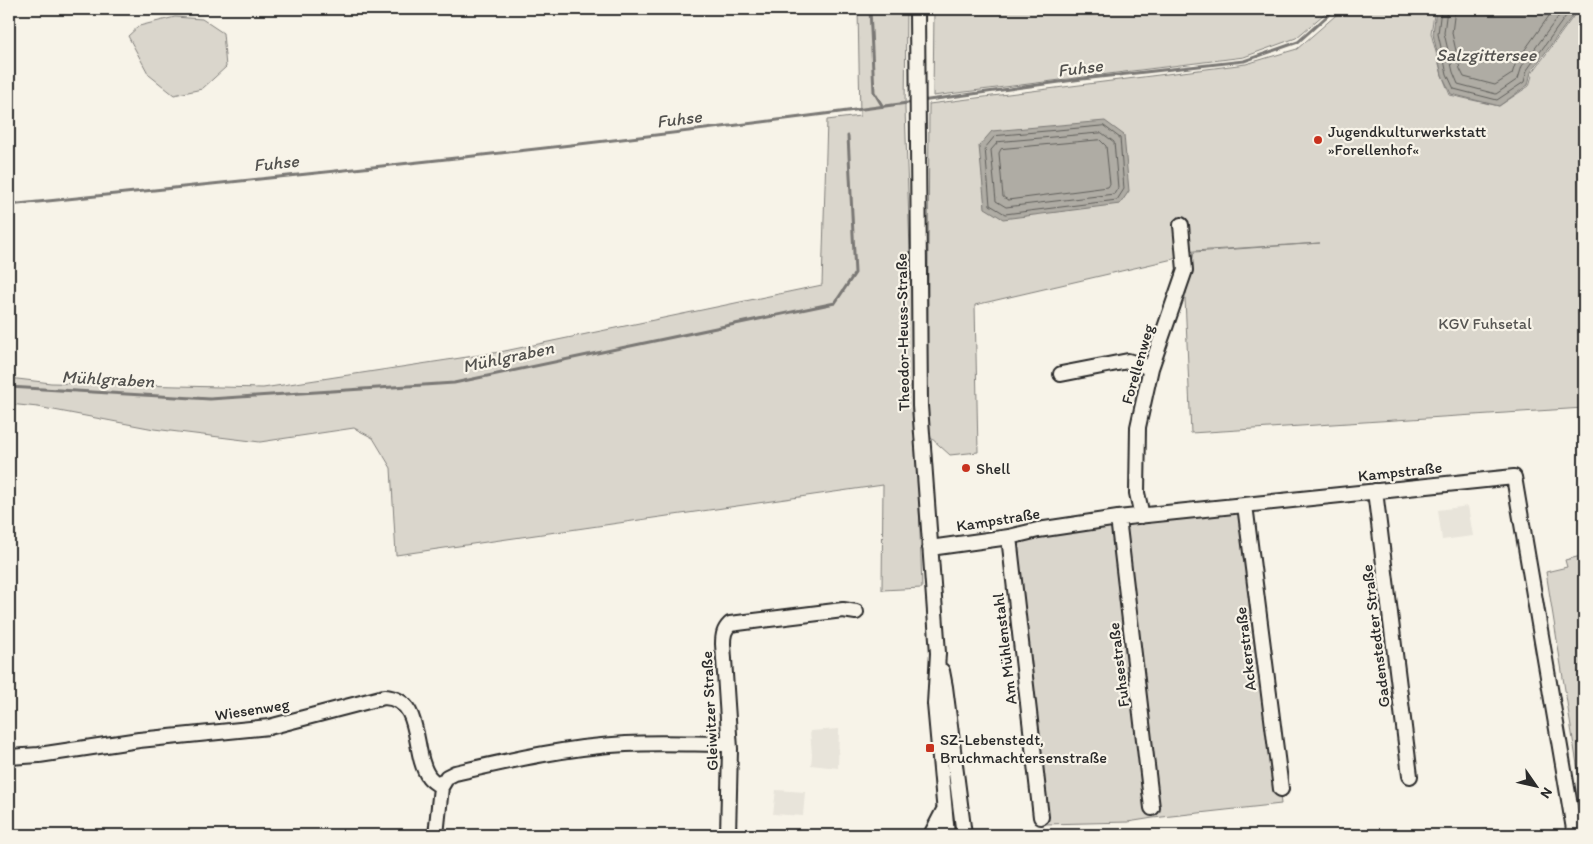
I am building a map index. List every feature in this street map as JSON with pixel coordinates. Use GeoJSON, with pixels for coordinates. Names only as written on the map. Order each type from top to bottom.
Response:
{"type":"FeatureCollection","features":[{"type":"Feature","properties":{"kind":"street","name":"Theodor-Heuss-Straße"},"geometry":{"type":"LineString","coordinates":[[917,9],[920,406],[938,653]]}},
{"type":"Feature","properties":{"kind":"street","name":"Forellenweg"},"geometry":{"type":"LineString","coordinates":[[1142,516],[1137,493],[1138,427],[1151,368],[1185,270],[1181,225]]}},
{"type":"Feature","properties":{"kind":"street"},"geometry":{"type":"LineString","coordinates":[[1061,374],[1128,361],[1151,368]]}},
{"type":"Feature","properties":{"kind":"street","name":"Kampstraße"},"geometry":{"type":"LineString","coordinates":[[930,548],[1009,537],[1038,530],[1118,518],[1514,476],[1575,835]]}},
{"type":"Feature","properties":{"kind":"street","name":"Gadenstedter Straße"},"geometry":{"type":"LineString","coordinates":[[1375,491],[1410,776]]}},
{"type":"Feature","properties":{"kind":"street","name":"Ackerstraße"},"geometry":{"type":"LineString","coordinates":[[1245,505],[1281,789]]}},
{"type":"Feature","properties":{"kind":"street","name":"Fuhsestraße"},"geometry":{"type":"LineString","coordinates":[[1118,518],[1152,808]]}},
{"type":"Feature","properties":{"kind":"street","name":"Am Mühlenstahl"},"geometry":{"type":"LineString","coordinates":[[1009,537],[1041,817]]}},
{"type":"Feature","properties":{"kind":"street","name":"Gleiwitzer Straße"},"geometry":{"type":"LineString","coordinates":[[728,835],[730,744],[723,644],[726,628],[730,624],[782,617],[843,610],[856,612]]}},
{"type":"Feature","properties":{"kind":"street"},"geometry":{"type":"LineString","coordinates":[[938,653],[935,704],[947,835]]}},
{"type":"Feature","properties":{"kind":"street"},"geometry":{"type":"LineString","coordinates":[[938,653],[945,686],[964,835]]}},
{"type":"Feature","properties":{"kind":"street","name":"Wiesenweg"},"geometry":{"type":"LineString","coordinates":[[9,756],[269,727],[384,697],[392,698],[406,707],[412,717],[423,766],[430,778],[442,787]]}},
{"type":"Feature","properties":{"kind":"street"},"geometry":{"type":"LineString","coordinates":[[436,835],[442,787],[447,777],[455,773],[573,749],[626,744],[730,744]]}},
{"type":"Feature","properties":{"kind":"street"},"geometry":{"type":"LineString","coordinates":[[931,835],[944,809]]}},
{"type":"Feature","properties":{"kind":"shaded area"},"geometry":{"type":"Polygon","coordinates":[[[1468,506],[1473,536],[1442,540],[1438,510],[1468,506]]]}},
{"type":"Feature","properties":{"kind":"shaded area"},"geometry":{"type":"Polygon","coordinates":[[[839,729],[838,768],[811,765],[810,731],[839,729]]]}},
{"type":"Feature","properties":{"kind":"shaded area"},"geometry":{"type":"Polygon","coordinates":[[[776,790],[805,792],[803,816],[773,814],[776,790]]]}},
{"type":"Feature","properties":{"kind":"green space"},"geometry":{"type":"Polygon","coordinates":[[[858,9],[906,9],[905,109],[922,588],[882,590],[883,485],[396,555],[391,468],[373,438],[354,428],[260,442],[154,429],[38,407],[9,404],[9,378],[51,383],[263,388],[500,352],[822,285],[827,120],[860,116],[858,9]]]}},
{"type":"Feature","properties":{"kind":"green space"},"geometry":{"type":"Polygon","coordinates":[[[934,9],[1330,9],[1296,38],[1244,57],[933,96],[934,9]]]}},
{"type":"Feature","properties":{"kind":"green space","name":"KGV Fuhsetal"},"geometry":{"type":"Polygon","coordinates":[[[1343,9],[1435,9],[1431,33],[1442,75],[1450,95],[1499,106],[1529,86],[1533,72],[1578,10],[1584,9],[1584,408],[1191,433],[1185,298],[1194,252],[1320,243],[1194,251],[1173,259],[975,305],[978,452],[950,455],[930,437],[927,431],[929,104],[1246,64],[1297,49],[1343,9]]]}},
{"type":"Feature","properties":{"kind":"green space"},"geometry":{"type":"Polygon","coordinates":[[[175,17],[202,19],[223,33],[226,67],[202,89],[174,95],[149,75],[128,36],[139,26],[175,17]]]}},
{"type":"Feature","properties":{"kind":"green space"},"geometry":{"type":"Polygon","coordinates":[[[1245,505],[1281,804],[1128,822],[1045,824],[1041,817],[1009,537],[1245,505]]]}},
{"type":"Feature","properties":{"kind":"green space"},"geometry":{"type":"Polygon","coordinates":[[[1581,556],[1584,571],[1584,775],[1579,777],[1546,572],[1567,567],[1565,560],[1581,556]]]}},
{"type":"Feature","properties":{"kind":"water","name":"Salzgittersee"},"geometry":{"type":"Polygon","coordinates":[[[1436,9],[1581,9],[1576,11],[1531,72],[1528,85],[1499,106],[1451,94],[1442,75],[1433,34],[1436,9]]]}},
{"type":"Feature","properties":{"kind":"water"},"geometry":{"type":"Polygon","coordinates":[[[1105,121],[1124,135],[1129,191],[1120,204],[1003,219],[985,208],[979,146],[992,131],[1105,121]]]}},
{"type":"Feature","properties":{"kind":"waterway"},"geometry":{"type":"LineString","coordinates":[[870,9],[874,92],[883,107]]}},
{"type":"Feature","properties":{"kind":"waterway","name":"Fuhse"},"geometry":{"type":"LineString","coordinates":[[921,101],[1082,79],[1244,61],[1298,42],[1335,9]]}},
{"type":"Feature","properties":{"kind":"waterway","name":"Fuhse"},"geometry":{"type":"LineString","coordinates":[[9,205],[349,170],[915,102]]}},
{"type":"Feature","properties":{"kind":"waterway","name":"Mühlgraben"},"geometry":{"type":"LineString","coordinates":[[9,387],[210,399],[454,383],[835,303],[855,273],[848,136]]}},
{"type":"Feature","properties":{"kind":"place","name":"Jugendkulturwerkstatt »Forellenhof«"},"geometry":{"type":"Point","coordinates":[1318,140]}},
{"type":"Feature","properties":{"kind":"place","name":"Shell"},"geometry":{"type":"Point","coordinates":[966,468]}},
{"type":"Feature","properties":{"kind":"place","name":"SZ-Lebenstedt, Bruchmachtersenstraße"},"geometry":{"type":"Point","coordinates":[930,748]}}]}
